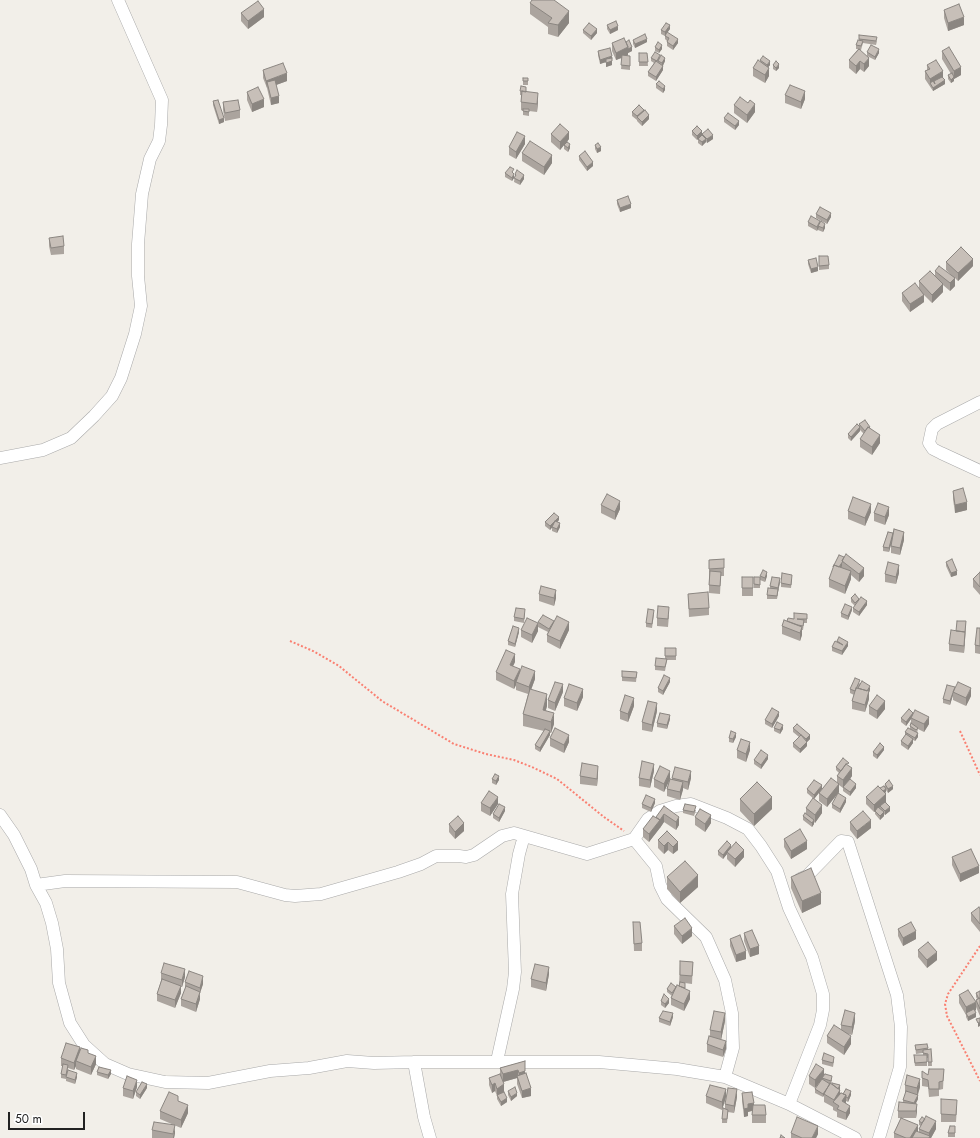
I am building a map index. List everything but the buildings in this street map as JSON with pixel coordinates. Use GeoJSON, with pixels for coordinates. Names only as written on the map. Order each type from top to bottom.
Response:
{"type":"FeatureCollection","features":[{"type":"Feature","properties":{"kind":"street"},"geometry":{"type":"LineString","coordinates":[[0,458],[44,450],[71,438],[76,434],[112,396],[121,378],[135,334],[141,306],[138,276],[140,213],[144,182],[150,159],[159,141],[162,100],[118,0]]}},
{"type":"Feature","properties":{"kind":"street"},"geometry":{"type":"LineString","coordinates":[[980,402],[937,424],[932,430],[929,442],[934,449],[941,453],[980,471]]}},
{"type":"Feature","properties":{"kind":"street"},"geometry":{"type":"LineString","coordinates":[[36,885],[65,881],[237,882],[285,895],[295,896],[321,894],[398,872],[421,864],[436,856],[466,857],[474,855],[502,836],[514,833],[587,854],[634,839],[648,819],[660,811],[676,806],[691,804],[727,818],[748,829],[777,871],[789,908],[812,957],[823,994],[823,1010],[820,1025],[789,1104]]}},
{"type":"Feature","properties":{"kind":"street"},"geometry":{"type":"LineString","coordinates":[[0,814],[14,835],[31,869],[36,885],[46,903],[57,949],[59,983],[70,1023],[84,1045],[104,1064],[128,1074],[165,1082],[208,1083],[270,1071],[309,1068],[347,1061],[374,1063],[497,1061],[599,1062],[677,1069],[726,1077],[789,1104],[855,1138]]}},
{"type":"Feature","properties":{"kind":"street"},"geometry":{"type":"LineString","coordinates":[[497,1061],[513,989],[515,964],[512,894],[519,854],[524,836]]}},
{"type":"Feature","properties":{"kind":"street"},"geometry":{"type":"LineString","coordinates":[[634,839],[656,866],[660,885],[667,899],[706,937],[726,980],[732,1013],[733,1048],[726,1077]]}},
{"type":"Feature","properties":{"kind":"street"},"geometry":{"type":"LineString","coordinates":[[783,888],[807,876],[841,841],[848,842],[897,995],[901,1027],[900,1067],[879,1138]]}},
{"type":"Feature","properties":{"kind":"street"},"geometry":{"type":"LineString","coordinates":[[414,1062],[424,1117],[430,1138]]}},
{"type":"Feature","properties":{"kind":"path"},"geometry":{"type":"LineString","coordinates":[[290,642],[340,666],[382,701],[454,744],[486,754],[514,760],[557,779],[634,839]]}},
{"type":"Feature","properties":{"kind":"path"},"geometry":{"type":"LineString","coordinates":[[960,732],[980,775]]}},
{"type":"Feature","properties":{"kind":"path"},"geometry":{"type":"LineString","coordinates":[[980,946],[948,994],[945,1004],[947,1016],[980,1081]]}}]}
